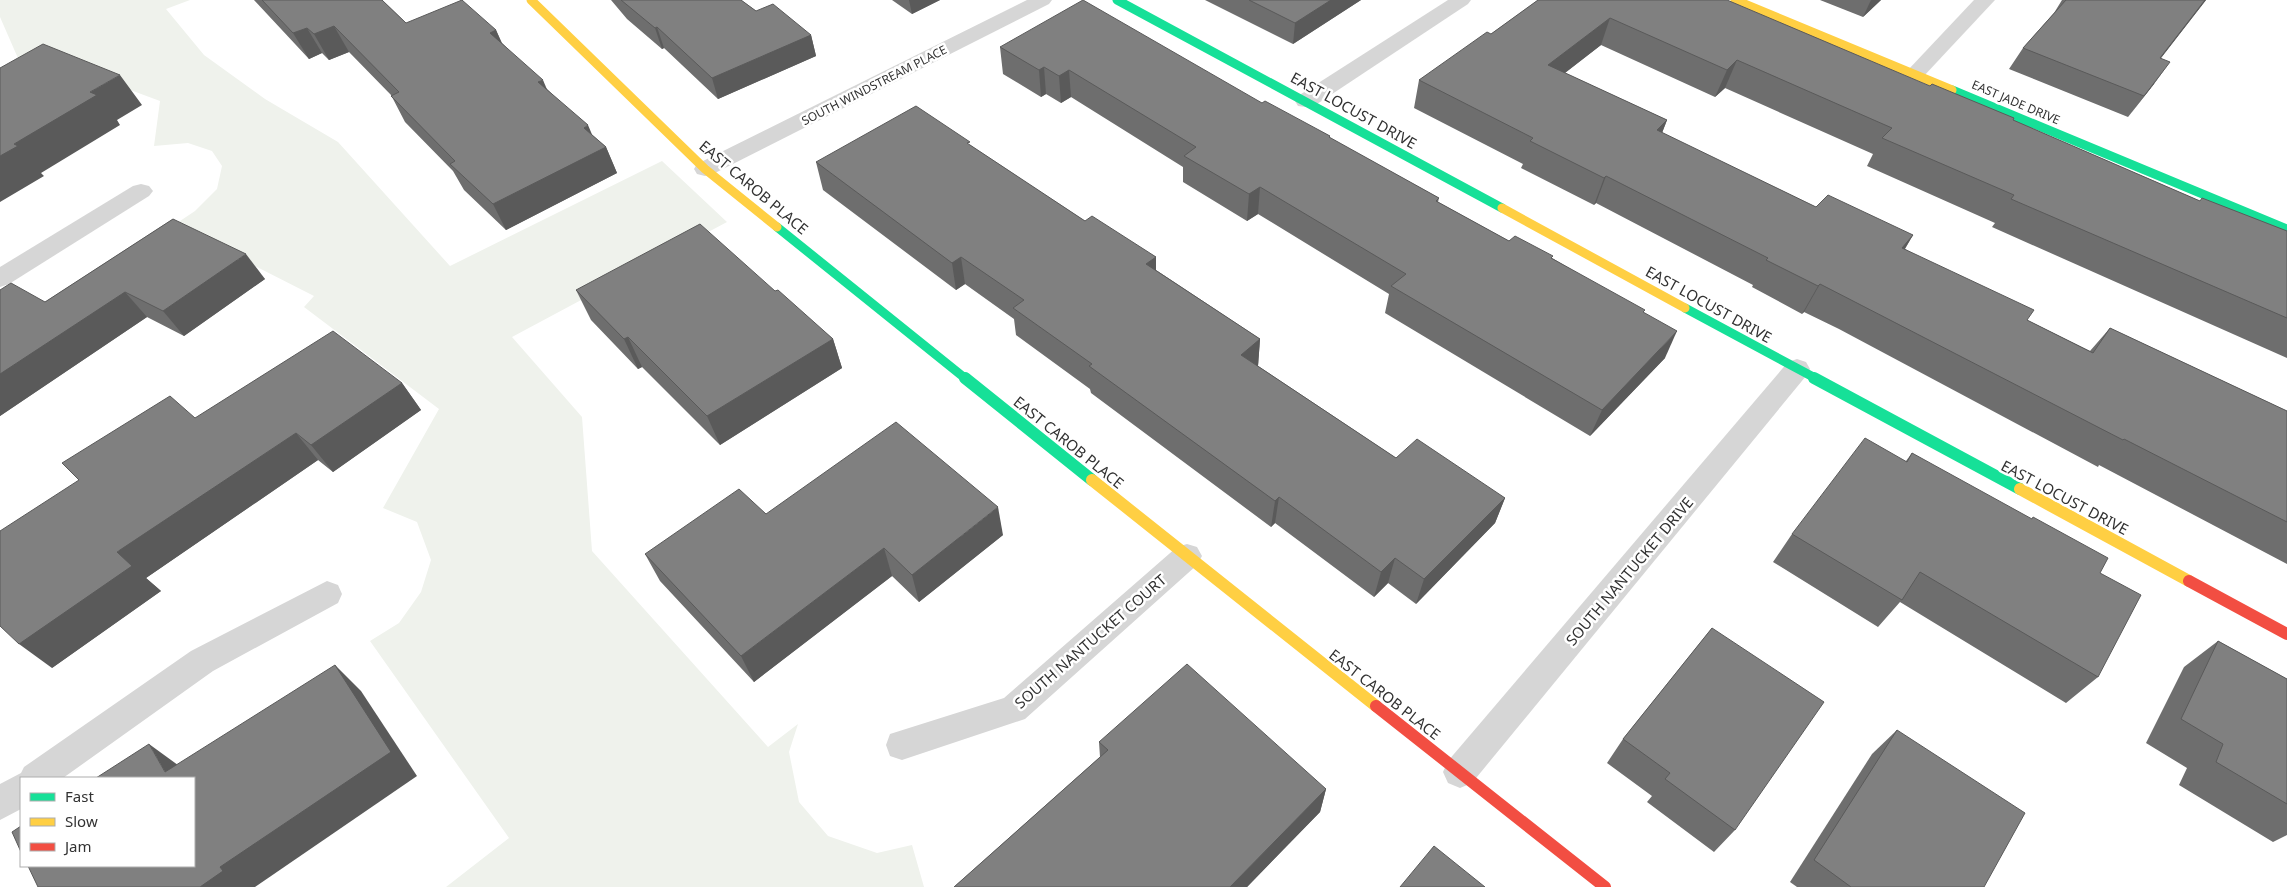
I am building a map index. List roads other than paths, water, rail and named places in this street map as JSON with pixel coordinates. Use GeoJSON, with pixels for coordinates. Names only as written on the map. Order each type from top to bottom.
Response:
{"type":"FeatureCollection","features":[{"type":"Feature","properties":{"kind":"street","name":"EAST CAROB PLACE"},"geometry":{"type":"LineString","coordinates":[[531,0],[705,169],[1186,556],[1605,887]]}},
{"type":"Feature","properties":{"kind":"street","name":"SOUTH WINDSTREAM PLACE"},"geometry":{"type":"LineString","coordinates":[[705,169],[1042,0]]}},
{"type":"Feature","properties":{"kind":"street","name":"EAST LOCUST DRIVE"},"geometry":{"type":"LineString","coordinates":[[1117,0],[2287,634]]}},
{"type":"Feature","properties":{"kind":"street"},"geometry":{"type":"LineString","coordinates":[[1306,101],[1461,0]]}},
{"type":"Feature","properties":{"kind":"street","name":"EAST JADE DRIVE"},"geometry":{"type":"LineString","coordinates":[[1735,0],[2287,229]]}},
{"type":"Feature","properties":{"kind":"street"},"geometry":{"type":"LineString","coordinates":[[1914,74],[1985,0]]}},
{"type":"Feature","properties":{"kind":"street"},"geometry":{"type":"LineString","coordinates":[[0,278],[141,191]]}},
{"type":"Feature","properties":{"kind":"street","name":"SOUTH NANTUCKET DRIVE"},"geometry":{"type":"LineString","coordinates":[[1460,772],[1797,369]]}},
{"type":"Feature","properties":{"kind":"street","name":"SOUTH NANTUCKET COURT"},"geometry":{"type":"LineString","coordinates":[[902,745],[1014,709],[1186,556]]}},
{"type":"Feature","properties":{"kind":"street"},"geometry":{"type":"LineString","coordinates":[[37,777],[202,661],[327,594]]}},
{"type":"Feature","properties":{"kind":"street"},"geometry":{"type":"LineString","coordinates":[[0,804],[20,790]]}}]}
